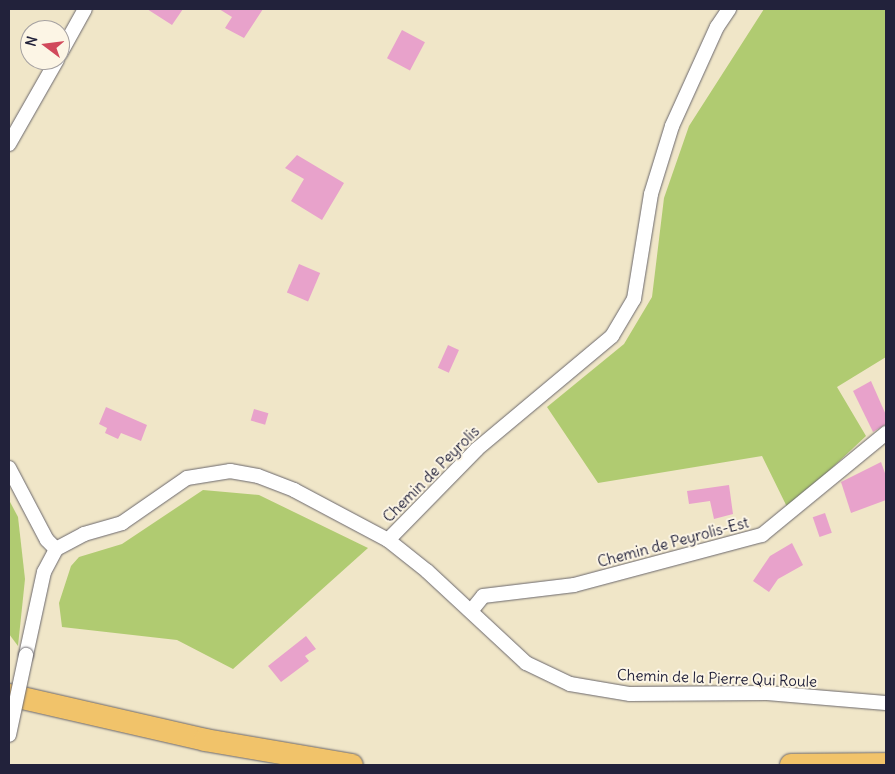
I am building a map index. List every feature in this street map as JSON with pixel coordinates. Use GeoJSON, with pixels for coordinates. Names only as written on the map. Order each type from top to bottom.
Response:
{"type":"FeatureCollection","features":[{"type":"Feature","properties":{"kind":"main road"},"geometry":{"type":"LineString","coordinates":[[9,695],[205,740],[352,765]]}},
{"type":"Feature","properties":{"kind":"main road"},"geometry":{"type":"LineString","coordinates":[[791,765],[886,764]]}},
{"type":"Feature","properties":{"kind":"street"},"geometry":{"type":"LineString","coordinates":[[70,36],[85,9]]}},
{"type":"Feature","properties":{"kind":"street","name":"Chemin de Peyrolis"},"geometry":{"type":"LineString","coordinates":[[56,548],[84,534],[122,522],[187,478],[230,471],[258,476],[294,490],[388,540],[477,449],[612,336],[634,300],[651,194],[672,126],[717,27],[729,9]]}},
{"type":"Feature","properties":{"kind":"street"},"geometry":{"type":"LineString","coordinates":[[9,144],[50,70]]}},
{"type":"Feature","properties":{"kind":"street","name":"Chemin de Peyrolis-Est"},"geometry":{"type":"LineString","coordinates":[[471,611],[483,596],[574,585],[762,535],[886,433]]}},
{"type":"Feature","properties":{"kind":"street"},"geometry":{"type":"LineString","coordinates":[[9,468],[47,540],[56,548],[44,572],[9,735]]}},
{"type":"Feature","properties":{"kind":"street","name":"Chemin de la Pierre Qui Roule"},"geometry":{"type":"LineString","coordinates":[[388,540],[428,571],[526,663],[570,684],[630,694],[767,693],[886,702]]}},
{"type":"Feature","properties":{"kind":"green space"},"geometry":{"type":"Polygon","coordinates":[[[764,9],[886,9],[886,357],[837,387],[866,436],[788,509],[762,456],[598,483],[547,407],[624,344],[652,297],[664,198],[689,126],[764,9]]]}},
{"type":"Feature","properties":{"kind":"green space"},"geometry":{"type":"Polygon","coordinates":[[[203,490],[259,495],[368,548],[233,669],[177,640],[62,627],[59,603],[71,566],[79,557],[122,544],[203,490]]]}},
{"type":"Feature","properties":{"kind":"green space"},"geometry":{"type":"Polygon","coordinates":[[[9,500],[18,517],[25,579],[18,646],[9,634],[9,500]]]}},
{"type":"Feature","properties":{"kind":"building"},"geometry":{"type":"Polygon","coordinates":[[[147,9],[183,9],[172,25],[147,9]]]}},
{"type":"Feature","properties":{"kind":"building"},"geometry":{"type":"Polygon","coordinates":[[[219,9],[263,9],[244,38],[225,28],[232,17],[219,9]]]}},
{"type":"Feature","properties":{"kind":"building"},"geometry":{"type":"Polygon","coordinates":[[[402,30],[425,42],[410,70],[387,58],[402,30]]]}},
{"type":"Feature","properties":{"kind":"building"},"geometry":{"type":"Polygon","coordinates":[[[297,155],[344,183],[322,220],[291,201],[304,179],[285,168],[297,155]]]}},
{"type":"Feature","properties":{"kind":"building"},"geometry":{"type":"Polygon","coordinates":[[[299,264],[320,273],[308,302],[287,293],[299,264]]]}},
{"type":"Feature","properties":{"kind":"building"},"geometry":{"type":"Polygon","coordinates":[[[448,345],[459,350],[449,373],[438,368],[448,345]]]}},
{"type":"Feature","properties":{"kind":"building"},"geometry":{"type":"Polygon","coordinates":[[[871,381],[886,415],[886,424],[873,432],[853,391],[871,381]]]}},
{"type":"Feature","properties":{"kind":"building"},"geometry":{"type":"Polygon","coordinates":[[[106,407],[147,425],[141,441],[121,433],[118,439],[105,433],[107,428],[99,424],[106,407]]]}},
{"type":"Feature","properties":{"kind":"building"},"geometry":{"type":"Polygon","coordinates":[[[254,409],[268,413],[265,425],[251,421],[254,409]]]}},
{"type":"Feature","properties":{"kind":"building"},"geometry":{"type":"Polygon","coordinates":[[[881,462],[886,476],[886,500],[851,513],[841,482],[881,462]]]}},
{"type":"Feature","properties":{"kind":"building"},"geometry":{"type":"Polygon","coordinates":[[[729,485],[733,514],[714,519],[710,501],[689,504],[687,491],[729,485]]]}},
{"type":"Feature","properties":{"kind":"building"},"geometry":{"type":"Polygon","coordinates":[[[825,513],[832,533],[820,537],[813,517],[825,513]]]}},
{"type":"Feature","properties":{"kind":"building"},"geometry":{"type":"Polygon","coordinates":[[[792,543],[803,565],[778,579],[769,592],[753,581],[770,556],[792,543]]]}},
{"type":"Feature","properties":{"kind":"building"},"geometry":{"type":"Polygon","coordinates":[[[306,636],[316,649],[305,656],[309,661],[281,682],[268,666],[306,636]]]}}]}
